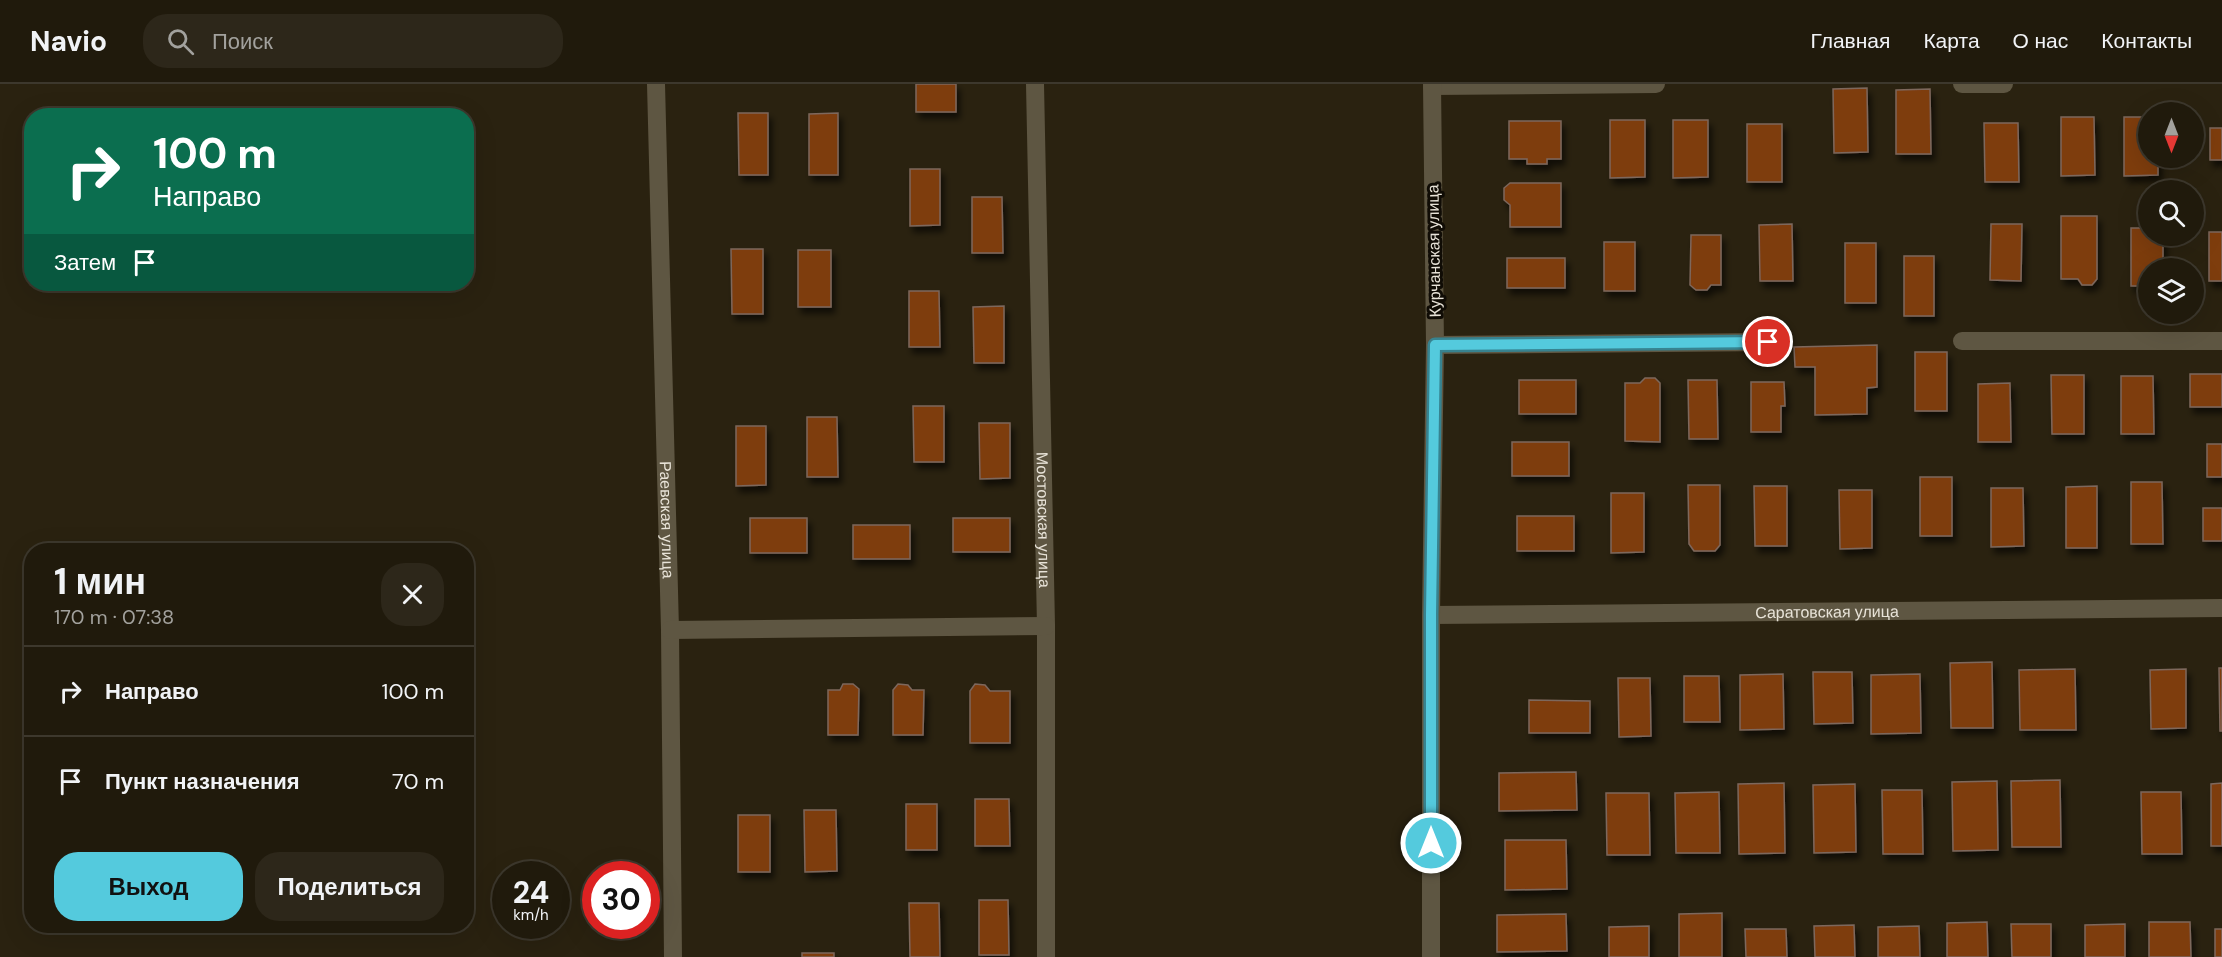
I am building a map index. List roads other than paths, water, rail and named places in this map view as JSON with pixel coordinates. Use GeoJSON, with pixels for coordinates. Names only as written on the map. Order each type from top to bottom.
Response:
{"type":"FeatureCollection","features":[{"type":"Feature","properties":{"kind":"street","name":"Раевская улица"},"geometry":{"type":"LineString","coordinates":[[656,84],[670,630],[673,957]]}},
{"type":"Feature","properties":{"kind":"street","name":"Мостовская улица"},"geometry":{"type":"LineString","coordinates":[[1035,84],[1046,626],[1046,957]]}},
{"type":"Feature","properties":{"kind":"street"},"geometry":{"type":"LineString","coordinates":[[1432,85],[1656,84]]}},
{"type":"Feature","properties":{"kind":"street"},"geometry":{"type":"LineString","coordinates":[[1962,84],[2004,84]]}},
{"type":"Feature","properties":{"kind":"street","name":"Курчанская улица"},"geometry":{"type":"LineString","coordinates":[[1431,957],[1431,615],[1435,345],[1432,85]]}},
{"type":"Feature","properties":{"kind":"street"},"geometry":{"type":"LineString","coordinates":[[1962,340],[2222,341]]}},
{"type":"Feature","properties":{"kind":"street"},"geometry":{"type":"LineString","coordinates":[[1435,345],[1768,342]]}},
{"type":"Feature","properties":{"kind":"street","name":"Саратовская улица"},"geometry":{"type":"LineString","coordinates":[[1431,615],[2222,608]]}},
{"type":"Feature","properties":{"kind":"street"},"geometry":{"type":"LineString","coordinates":[[670,630],[1046,626]]}}]}
